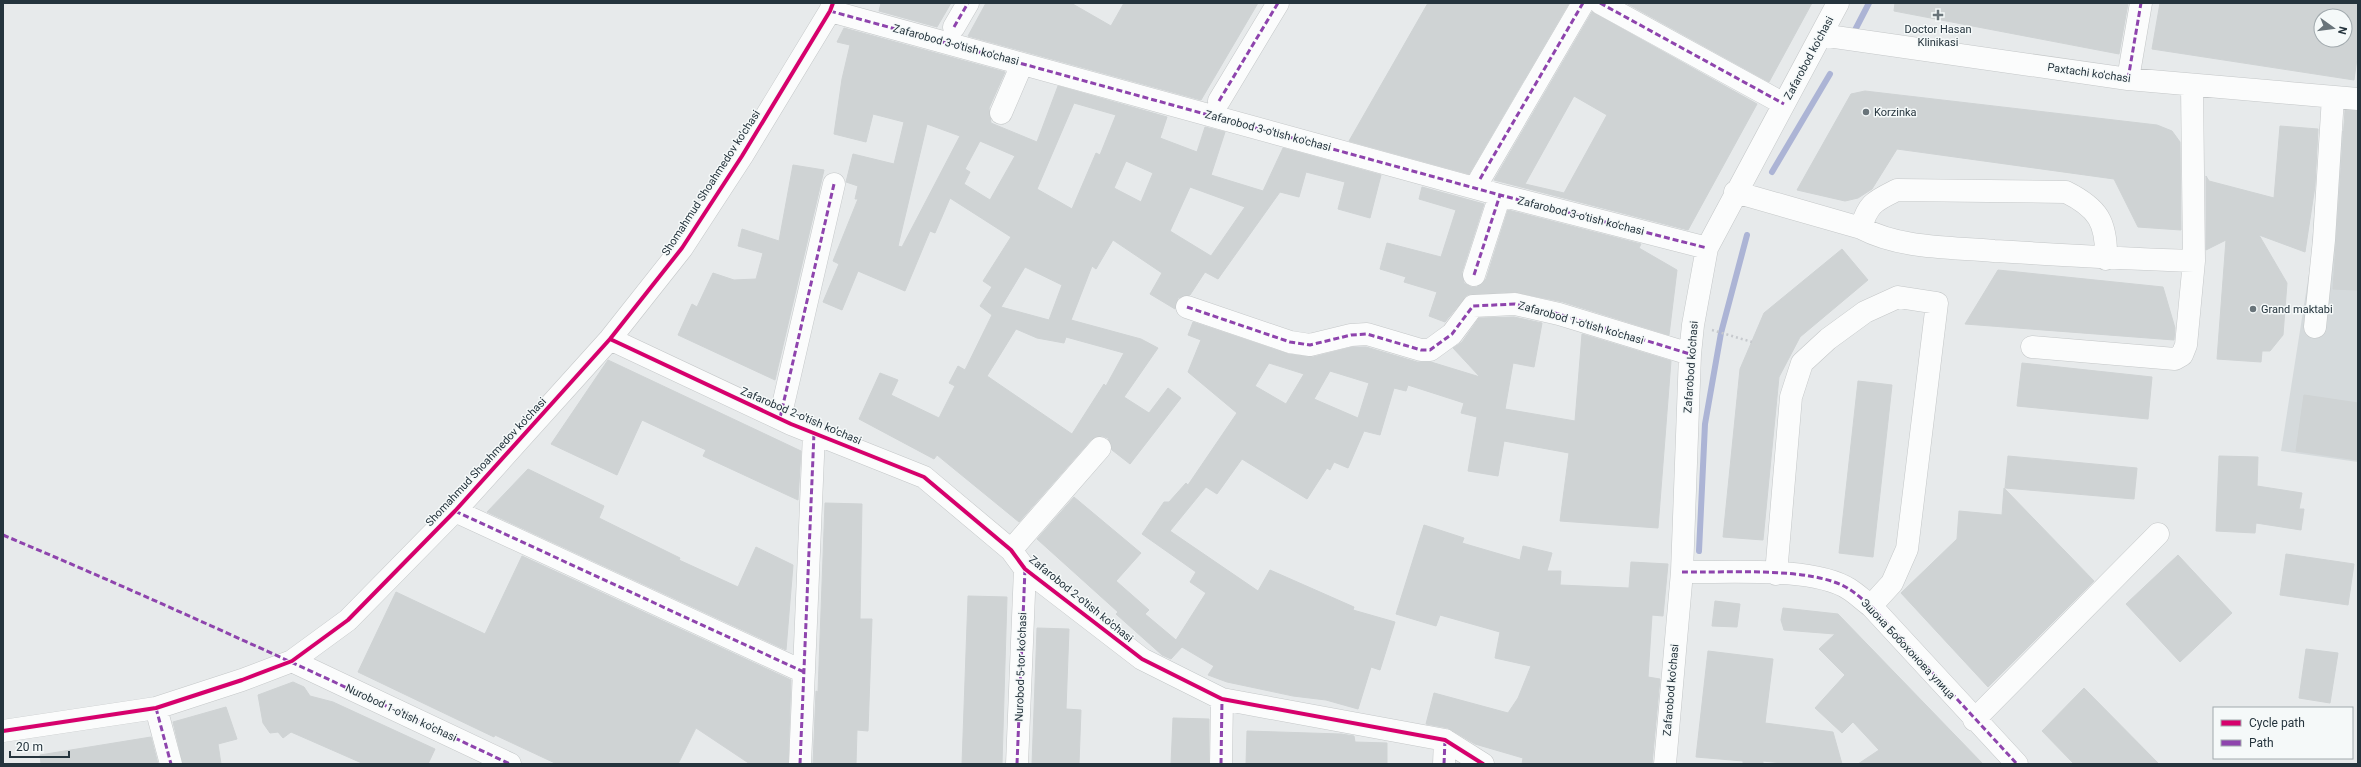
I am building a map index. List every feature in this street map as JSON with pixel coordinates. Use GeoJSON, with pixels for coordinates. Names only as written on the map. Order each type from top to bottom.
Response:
{"type":"FeatureCollection","features":[{"type":"Feature","properties":{"kind":"street"},"geometry":{"type":"LineString","coordinates":[[954,27],[968,3]]}},
{"type":"Feature","properties":{"kind":"street"},"geometry":{"type":"LineString","coordinates":[[1219,101],[1278,3]]}},
{"type":"Feature","properties":{"kind":"street"},"geometry":{"type":"LineString","coordinates":[[1480,179],[1583,3]]}},
{"type":"Feature","properties":{"kind":"street"},"geometry":{"type":"LineString","coordinates":[[1600,3],[1784,104]]}},
{"type":"Feature","properties":{"kind":"street","name":"Zafarobod ko'chasi"},"geometry":{"type":"LineString","coordinates":[[1665,764],[1682,572],[1690,354],[1693,325],[1707,248],[1735,192],[1838,3]]}},
{"type":"Feature","properties":{"kind":"street"},"geometry":{"type":"LineString","coordinates":[[2128,79],[2141,3]]}},
{"type":"Feature","properties":{"kind":"street","name":"Zafarobod 3-o'tish ko'chasi"},"geometry":{"type":"LineString","coordinates":[[832,7],[1022,64],[1500,195],[1707,248]]}},
{"type":"Feature","properties":{"kind":"street","name":"Shomahmud Shoahmedov ko'chasi"},"geometry":{"type":"LineString","coordinates":[[3,731],[156,708],[263,674],[292,661],[348,620],[455,511],[610,339],[682,248],[742,156],[832,7]]}},
{"type":"Feature","properties":{"kind":"street","name":"Paxtachi ko'chasi"},"geometry":{"type":"LineString","coordinates":[[1821,35],[2128,79],[2192,86],[2358,98]]}},
{"type":"Feature","properties":{"kind":"street"},"geometry":{"type":"LineString","coordinates":[[1001,113],[1022,64]]}},
{"type":"Feature","properties":{"kind":"street"},"geometry":{"type":"LineString","coordinates":[[2032,346],[2175,359],[2182,355],[2186,345],[2194,261],[2192,86]]}},
{"type":"Feature","properties":{"kind":"street"},"geometry":{"type":"LineString","coordinates":[[2315,327],[2324,240],[2333,96]]}},
{"type":"Feature","properties":{"kind":"street"},"geometry":{"type":"LineString","coordinates":[[780,418],[834,184]]}},
{"type":"Feature","properties":{"kind":"street"},"geometry":{"type":"LineString","coordinates":[[1861,228],[1866,211],[1876,200],[1897,190],[2066,192],[2087,203],[2101,222],[2106,240],[2106,259]]}},
{"type":"Feature","properties":{"kind":"street"},"geometry":{"type":"LineString","coordinates":[[1735,192],[1861,228],[1875,235],[1910,244],[2106,259],[2194,261]]}},
{"type":"Feature","properties":{"kind":"street"},"geometry":{"type":"LineString","coordinates":[[1474,275],[1500,195]]}},
{"type":"Feature","properties":{"kind":"street"},"geometry":{"type":"LineString","coordinates":[[1776,574],[1791,397],[1802,363],[1828,339],[1865,312],[1898,297],[1937,303],[1907,549],[1892,584],[1871,606]]}},
{"type":"Feature","properties":{"kind":"street","name":"Zafarobod 1-o'tish ko'chasi"},"geometry":{"type":"LineString","coordinates":[[1187,307],[1290,342],[1310,345],[1351,335],[1367,334],[1421,350],[1430,350],[1452,334],[1473,306],[1515,304],[1559,314],[1690,354]]}},
{"type":"Feature","properties":{"kind":"street","name":"Zafarobod 2-o'tish ko'chasi"},"geometry":{"type":"LineString","coordinates":[[610,339],[814,433],[924,477],[1011,550],[1025,569],[1142,659],[1222,699],[1445,740],[1483,764]]}},
{"type":"Feature","properties":{"kind":"street"},"geometry":{"type":"LineString","coordinates":[[800,764],[814,433]]}},
{"type":"Feature","properties":{"kind":"street"},"geometry":{"type":"LineString","coordinates":[[1011,550],[1100,448]]}},
{"type":"Feature","properties":{"kind":"street"},"geometry":{"type":"LineString","coordinates":[[455,511],[804,672]]}},
{"type":"Feature","properties":{"kind":"street"},"geometry":{"type":"LineString","coordinates":[[1974,720],[2158,534]]}},
{"type":"Feature","properties":{"kind":"street","name":"Nurobod 5-tor ko'chasi"},"geometry":{"type":"LineString","coordinates":[[1017,764],[1025,569]]}},
{"type":"Feature","properties":{"kind":"street","name":"Эшона Бобохонова улица"},"geometry":{"type":"LineString","coordinates":[[1682,572],[1776,574],[1821,578],[1849,588],[1871,606],[1974,720],[2017,764]]}},
{"type":"Feature","properties":{"kind":"street","name":"Nurobod 1-o'tish ko'chasi"},"geometry":{"type":"LineString","coordinates":[[292,661],[510,764]]}},
{"type":"Feature","properties":{"kind":"street"},"geometry":{"type":"LineString","coordinates":[[1221,764],[1222,699]]}},
{"type":"Feature","properties":{"kind":"street"},"geometry":{"type":"LineString","coordinates":[[156,708],[171,764]]}},
{"type":"Feature","properties":{"kind":"street"},"geometry":{"type":"LineString","coordinates":[[1444,764],[1445,740]]}},
{"type":"Feature","properties":{"kind":"path"},"geometry":{"type":"LineString","coordinates":[[1693,325],[1752,342]]}},
{"type":"Feature","properties":{"kind":"shaded area"},"geometry":{"type":"Polygon","coordinates":[[[2320,128],[2358,133],[2358,462],[2281,451],[2311,261],[2320,128]]]}},
{"type":"Feature","properties":{"kind":"building"},"geometry":{"type":"Polygon","coordinates":[[[881,3],[951,3],[937,27],[879,11],[881,3]]]}},
{"type":"Feature","properties":{"kind":"building"},"geometry":{"type":"Polygon","coordinates":[[[986,3],[1071,3],[1111,26],[1124,3],[1258,3],[1201,100],[968,36],[986,3]]]}},
{"type":"Feature","properties":{"kind":"building"},"geometry":{"type":"Polygon","coordinates":[[[1428,3],[1569,3],[1469,174],[1349,141],[1428,3]]]}},
{"type":"Feature","properties":{"kind":"building"},"geometry":{"type":"Polygon","coordinates":[[[1626,3],[1812,3],[1769,82],[1626,3]]]}},
{"type":"Feature","properties":{"kind":"building"},"geometry":{"type":"Polygon","coordinates":[[[1895,3],[2128,3],[2119,54],[1894,11],[1895,3]]]}},
{"type":"Feature","properties":{"kind":"building"},"geometry":{"type":"Polygon","coordinates":[[[2160,3],[2358,3],[2358,51],[2354,80],[2152,49],[2160,3]]]}},
{"type":"Feature","properties":{"kind":"building"},"geometry":{"type":"Polygon","coordinates":[[[1592,12],[1757,104],[1688,230],[1494,180],[1592,12]],[[1574,96],[1525,184],[1564,193],[1607,115],[1574,96]]]}},
{"type":"Feature","properties":{"kind":"building"},"geometry":{"type":"Polygon","coordinates":[[[844,28],[1005,72],[989,108],[991,123],[1037,142],[1058,86],[1167,117],[1160,138],[1197,152],[1205,127],[1225,132],[1211,175],[1263,191],[1283,148],[1381,175],[1370,218],[1338,209],[1345,182],[1306,172],[1299,197],[1280,192],[1218,279],[1205,272],[1190,295],[1178,298],[1175,309],[1150,294],[1162,273],[1113,240],[1096,269],[1092,266],[1071,320],[1141,339],[1158,348],[1124,397],[1149,413],[1168,388],[1181,398],[1130,464],[1112,450],[1108,438],[1102,436],[1091,440],[1019,522],[937,455],[934,459],[859,419],[880,373],[898,380],[891,395],[939,418],[955,386],[949,383],[958,366],[965,370],[992,315],[980,306],[992,287],[983,281],[1011,237],[950,198],[935,233],[930,231],[905,291],[858,271],[842,310],[823,302],[839,264],[833,261],[858,199],[855,199],[858,186],[846,182],[853,154],[894,164],[904,122],[873,114],[866,142],[834,134],[842,79],[850,45],[837,42],[844,28]],[[1074,103],[1037,189],[1072,209],[1096,153],[1100,155],[1116,115],[1074,103]],[[927,124],[898,246],[902,247],[960,136],[927,124]],[[980,141],[965,169],[970,172],[964,184],[990,200],[1015,156],[980,141]],[[1126,161],[1114,188],[1141,202],[1153,173],[1126,161]],[[1190,187],[1170,231],[1211,256],[1245,207],[1190,187]],[[1025,267],[1001,307],[1049,320],[1062,285],[1025,267]],[[1016,329],[987,376],[1072,434],[1104,384],[1106,386],[1124,353],[1066,337],[1064,343],[1037,338],[1016,329]]]}},
{"type":"Feature","properties":{"kind":"building"},"geometry":{"type":"Polygon","coordinates":[[[1865,91],[2157,125],[2172,131],[2180,142],[2181,230],[2138,227],[2114,179],[1897,149],[1872,189],[1858,198],[1845,201],[1797,190],[1851,94],[1865,91]]]}},
{"type":"Feature","properties":{"kind":"building"},"geometry":{"type":"Polygon","coordinates":[[[2345,110],[2358,111],[2358,290],[2333,289],[2345,110]]]}},
{"type":"Feature","properties":{"kind":"building"},"geometry":{"type":"Polygon","coordinates":[[[2280,126],[2318,129],[2315,186],[2305,252],[2259,235],[2287,283],[2283,335],[2270,351],[2262,351],[2261,362],[2217,359],[2226,240],[2206,250],[2206,176],[2209,181],[2274,198],[2280,126]]]}},
{"type":"Feature","properties":{"kind":"building"},"geometry":{"type":"Polygon","coordinates":[[[793,165],[824,170],[775,380],[678,335],[692,304],[697,307],[713,273],[734,280],[756,279],[763,253],[738,246],[742,229],[779,241],[793,165]]]}},
{"type":"Feature","properties":{"kind":"building"},"geometry":{"type":"Polygon","coordinates":[[[1422,187],[1484,204],[1462,272],[1464,283],[1471,287],[1477,287],[1486,279],[1508,210],[1641,244],[1639,248],[1677,270],[1669,335],[1563,302],[1515,292],[1467,295],[1445,322],[1429,316],[1437,292],[1404,282],[1406,277],[1380,269],[1387,243],[1441,257],[1456,210],[1419,199],[1422,187]]]}},
{"type":"Feature","properties":{"kind":"building"},"geometry":{"type":"Polygon","coordinates":[[[1842,249],[1868,280],[1800,337],[1779,377],[1763,540],[1723,537],[1740,369],[1764,313],[1842,249]]]}},
{"type":"Feature","properties":{"kind":"building"},"geometry":{"type":"Polygon","coordinates":[[[1998,270],[2163,287],[2175,328],[2174,340],[1965,324],[1998,270]]]}},
{"type":"Feature","properties":{"kind":"building"},"geometry":{"type":"Polygon","coordinates":[[[1514,317],[1542,323],[1534,367],[1513,363],[1505,409],[1575,421],[1582,334],[1671,361],[1658,528],[1560,521],[1569,453],[1504,441],[1498,476],[1468,471],[1477,417],[1461,413],[1464,403],[1408,385],[1406,391],[1394,388],[1380,435],[1364,431],[1348,468],[1334,462],[1330,470],[1327,468],[1307,499],[1242,459],[1217,494],[1206,487],[1170,531],[1258,591],[1270,570],[1354,607],[1353,610],[1395,622],[1380,670],[1371,667],[1358,709],[1326,700],[1293,696],[1227,682],[1208,675],[1214,666],[1182,647],[1171,659],[1162,655],[1116,614],[1118,612],[1037,539],[1074,497],[1141,553],[1116,581],[1149,610],[1145,614],[1176,640],[1206,593],[1190,582],[1196,572],[1142,534],[1164,502],[1169,502],[1186,483],[1188,485],[1237,413],[1188,372],[1201,340],[1188,335],[1193,322],[1288,354],[1313,357],[1353,347],[1366,347],[1417,362],[1431,362],[1480,377],[1453,348],[1462,342],[1479,318],[1514,317]],[[1269,363],[1255,386],[1286,404],[1304,374],[1269,363]],[[1330,371],[1314,399],[1358,418],[1369,383],[1330,371]]]}},
{"type":"Feature","properties":{"kind":"building"},"geometry":{"type":"Polygon","coordinates":[[[608,360],[801,451],[798,500],[703,456],[706,450],[642,420],[617,475],[551,444],[608,360]]]}},
{"type":"Feature","properties":{"kind":"building"},"geometry":{"type":"Polygon","coordinates":[[[2022,363],[2152,377],[2148,419],[2017,406],[2022,363]]]}},
{"type":"Feature","properties":{"kind":"building"},"geometry":{"type":"Polygon","coordinates":[[[1858,381],[1892,385],[1873,557],[1839,553],[1858,381]]]}},
{"type":"Feature","properties":{"kind":"building"},"geometry":{"type":"Polygon","coordinates":[[[2304,395],[2358,403],[2358,460],[2296,451],[2304,395]]]}},
{"type":"Feature","properties":{"kind":"building"},"geometry":{"type":"Polygon","coordinates":[[[2008,456],[2137,468],[2134,499],[2005,488],[2008,456]]]}},
{"type":"Feature","properties":{"kind":"building"},"geometry":{"type":"Polygon","coordinates":[[[2219,456],[2258,457],[2257,486],[2302,493],[2299,509],[2304,509],[2301,530],[2256,523],[2255,533],[2216,531],[2219,456]]]}},
{"type":"Feature","properties":{"kind":"building"},"geometry":{"type":"Polygon","coordinates":[[[528,469],[604,506],[599,518],[680,558],[679,560],[738,587],[756,547],[793,565],[786,650],[487,512],[528,469]]]}},
{"type":"Feature","properties":{"kind":"building"},"geometry":{"type":"Polygon","coordinates":[[[2004,488],[2094,581],[1988,687],[1901,593],[1957,539],[1959,511],[2002,515],[2004,488]]]}},
{"type":"Feature","properties":{"kind":"building"},"geometry":{"type":"Polygon","coordinates":[[[825,503],[862,504],[860,619],[872,619],[868,731],[857,730],[856,764],[813,764],[816,691],[818,692],[825,503]]]}},
{"type":"Feature","properties":{"kind":"building"},"geometry":{"type":"Polygon","coordinates":[[[1424,525],[1464,538],[1462,543],[1520,560],[1523,546],[1552,553],[1547,571],[1561,571],[1560,585],[1629,588],[1631,562],[1668,564],[1663,616],[1652,615],[1648,677],[1660,679],[1652,764],[1522,764],[1523,758],[1475,744],[1448,728],[1426,724],[1434,693],[1508,713],[1518,698],[1531,666],[1495,658],[1500,632],[1440,615],[1436,626],[1396,614],[1424,525]]]}},
{"type":"Feature","properties":{"kind":"building"},"geometry":{"type":"Polygon","coordinates":[[[2286,554],[2354,564],[2348,605],[2280,595],[2286,554]]]}},
{"type":"Feature","properties":{"kind":"building"},"geometry":{"type":"Polygon","coordinates":[[[2178,555],[2232,613],[2180,662],[2126,604],[2178,555]]]}},
{"type":"Feature","properties":{"kind":"building"},"geometry":{"type":"Polygon","coordinates":[[[522,556],[791,680],[788,764],[750,764],[696,728],[678,764],[557,764],[495,735],[494,737],[358,672],[396,592],[485,634],[522,556]]]}},
{"type":"Feature","properties":{"kind":"building"},"geometry":{"type":"Polygon","coordinates":[[[968,596],[1007,597],[1002,764],[962,764],[968,596]]]}},
{"type":"Feature","properties":{"kind":"building"},"geometry":{"type":"Polygon","coordinates":[[[1715,601],[1740,604],[1737,627],[1712,626],[1715,601]]]}},
{"type":"Feature","properties":{"kind":"building"},"geometry":{"type":"Polygon","coordinates":[[[1783,608],[1838,614],[1983,764],[1858,764],[1879,750],[1853,722],[1842,733],[1815,708],[1845,675],[1819,649],[1835,634],[1784,630],[1781,620],[1783,608]]]}},
{"type":"Feature","properties":{"kind":"building"},"geometry":{"type":"Polygon","coordinates":[[[1037,628],[1069,629],[1066,709],[1081,710],[1079,764],[1032,764],[1037,628]]]}},
{"type":"Feature","properties":{"kind":"building"},"geometry":{"type":"Polygon","coordinates":[[[2306,649],[2338,653],[2330,703],[2299,698],[2306,649]]]}},
{"type":"Feature","properties":{"kind":"building"},"geometry":{"type":"Polygon","coordinates":[[[1708,651],[1773,659],[1765,723],[1833,732],[1842,764],[1793,764],[1763,761],[1763,764],[1743,764],[1743,761],[1696,757],[1708,651]]]}},
{"type":"Feature","properties":{"kind":"building"},"geometry":{"type":"Polygon","coordinates":[[[293,682],[304,687],[310,696],[333,702],[435,749],[428,764],[364,764],[291,732],[283,738],[278,732],[270,733],[263,723],[258,695],[293,682]]]}},
{"type":"Feature","properties":{"kind":"building"},"geometry":{"type":"Polygon","coordinates":[[[2084,688],[2159,764],[2074,764],[2042,731],[2084,688]]]}},
{"type":"Feature","properties":{"kind":"building"},"geometry":{"type":"Polygon","coordinates":[[[226,707],[237,739],[218,744],[221,764],[183,764],[173,722],[226,707]]]}},
{"type":"Feature","properties":{"kind":"building"},"geometry":{"type":"Polygon","coordinates":[[[1173,718],[1209,719],[1209,764],[1171,764],[1173,718]]]}},
{"type":"Feature","properties":{"kind":"building"},"geometry":{"type":"Polygon","coordinates":[[[1247,731],[1341,734],[1354,736],[1355,742],[1387,743],[1387,764],[1246,764],[1247,731]]]}},
{"type":"Feature","properties":{"kind":"building"},"geometry":{"type":"Polygon","coordinates":[[[151,737],[158,764],[41,764],[40,755],[151,737]]]}},
{"type":"Feature","properties":{"kind":"waterway"},"geometry":{"type":"LineString","coordinates":[[1854,32],[1869,3]]}},
{"type":"Feature","properties":{"kind":"waterway"},"geometry":{"type":"LineString","coordinates":[[1772,172],[1830,74]]}},
{"type":"Feature","properties":{"kind":"waterway"},"geometry":{"type":"LineString","coordinates":[[1699,551],[1705,424],[1721,333],[1747,235]]}},
{"type":"Feature","properties":{"kind":"marked path"},"geometry":{"type":"LineString","coordinates":[[954,27],[968,3]]}},
{"type":"Feature","properties":{"kind":"marked path"},"geometry":{"type":"LineString","coordinates":[[1219,101],[1278,3]]}},
{"type":"Feature","properties":{"kind":"marked path"},"geometry":{"type":"LineString","coordinates":[[1480,179],[1583,3]]}},
{"type":"Feature","properties":{"kind":"marked path"},"geometry":{"type":"LineString","coordinates":[[1600,3],[1784,104]]}},
{"type":"Feature","properties":{"kind":"marked path"},"geometry":{"type":"LineString","coordinates":[[2128,79],[2141,3]]}},
{"type":"Feature","properties":{"kind":"marked path"},"geometry":{"type":"LineString","coordinates":[[830,11],[1500,195],[1707,248]]}},
{"type":"Feature","properties":{"kind":"marked path"},"geometry":{"type":"LineString","coordinates":[[780,418],[834,184]]}},
{"type":"Feature","properties":{"kind":"marked path"},"geometry":{"type":"LineString","coordinates":[[1474,275],[1500,195]]}},
{"type":"Feature","properties":{"kind":"marked path"},"geometry":{"type":"LineString","coordinates":[[1187,307],[1290,342],[1310,345],[1351,335],[1367,334],[1421,350],[1430,350],[1452,334],[1473,306],[1515,304],[1559,314],[1690,354]]}},
{"type":"Feature","properties":{"kind":"marked path"},"geometry":{"type":"LineString","coordinates":[[800,764],[814,433]]}},
{"type":"Feature","properties":{"kind":"marked path"},"geometry":{"type":"LineString","coordinates":[[455,511],[804,672]]}},
{"type":"Feature","properties":{"kind":"marked path"},"geometry":{"type":"LineString","coordinates":[[3,535],[258,647],[510,764]]}},
{"type":"Feature","properties":{"kind":"marked path"},"geometry":{"type":"LineString","coordinates":[[1017,764],[1025,569]]}},
{"type":"Feature","properties":{"kind":"marked path"},"geometry":{"type":"LineString","coordinates":[[1682,572],[1768,572],[1792,574],[1814,577],[1833,582],[1849,589],[1871,606],[2017,764]]}},
{"type":"Feature","properties":{"kind":"marked path"},"geometry":{"type":"LineString","coordinates":[[1221,764],[1222,699]]}},
{"type":"Feature","properties":{"kind":"marked path"},"geometry":{"type":"LineString","coordinates":[[156,708],[171,764]]}},
{"type":"Feature","properties":{"kind":"marked path"},"geometry":{"type":"LineString","coordinates":[[1444,764],[1445,740]]}},
{"type":"Feature","properties":{"kind":"cycle path"},"geometry":{"type":"LineString","coordinates":[[3,731],[156,708],[242,680],[292,661],[348,620],[455,511],[610,339],[682,248],[742,156],[830,11],[833,3]]}},
{"type":"Feature","properties":{"kind":"cycle path"},"geometry":{"type":"LineString","coordinates":[[610,339],[791,424],[924,477],[1011,550],[1025,569],[1142,659],[1222,699],[1445,740],[1483,764]]}},
{"type":"Feature","properties":{"kind":"place","name":"Doctor Hasan Klinikasi"},"geometry":{"type":"Point","coordinates":[1938,15]}},
{"type":"Feature","properties":{"kind":"place","name":"Korzinka"},"geometry":{"type":"Point","coordinates":[1866,112]}},
{"type":"Feature","properties":{"kind":"place","name":"Grand maktabi"},"geometry":{"type":"Point","coordinates":[2253,309]}}]}
